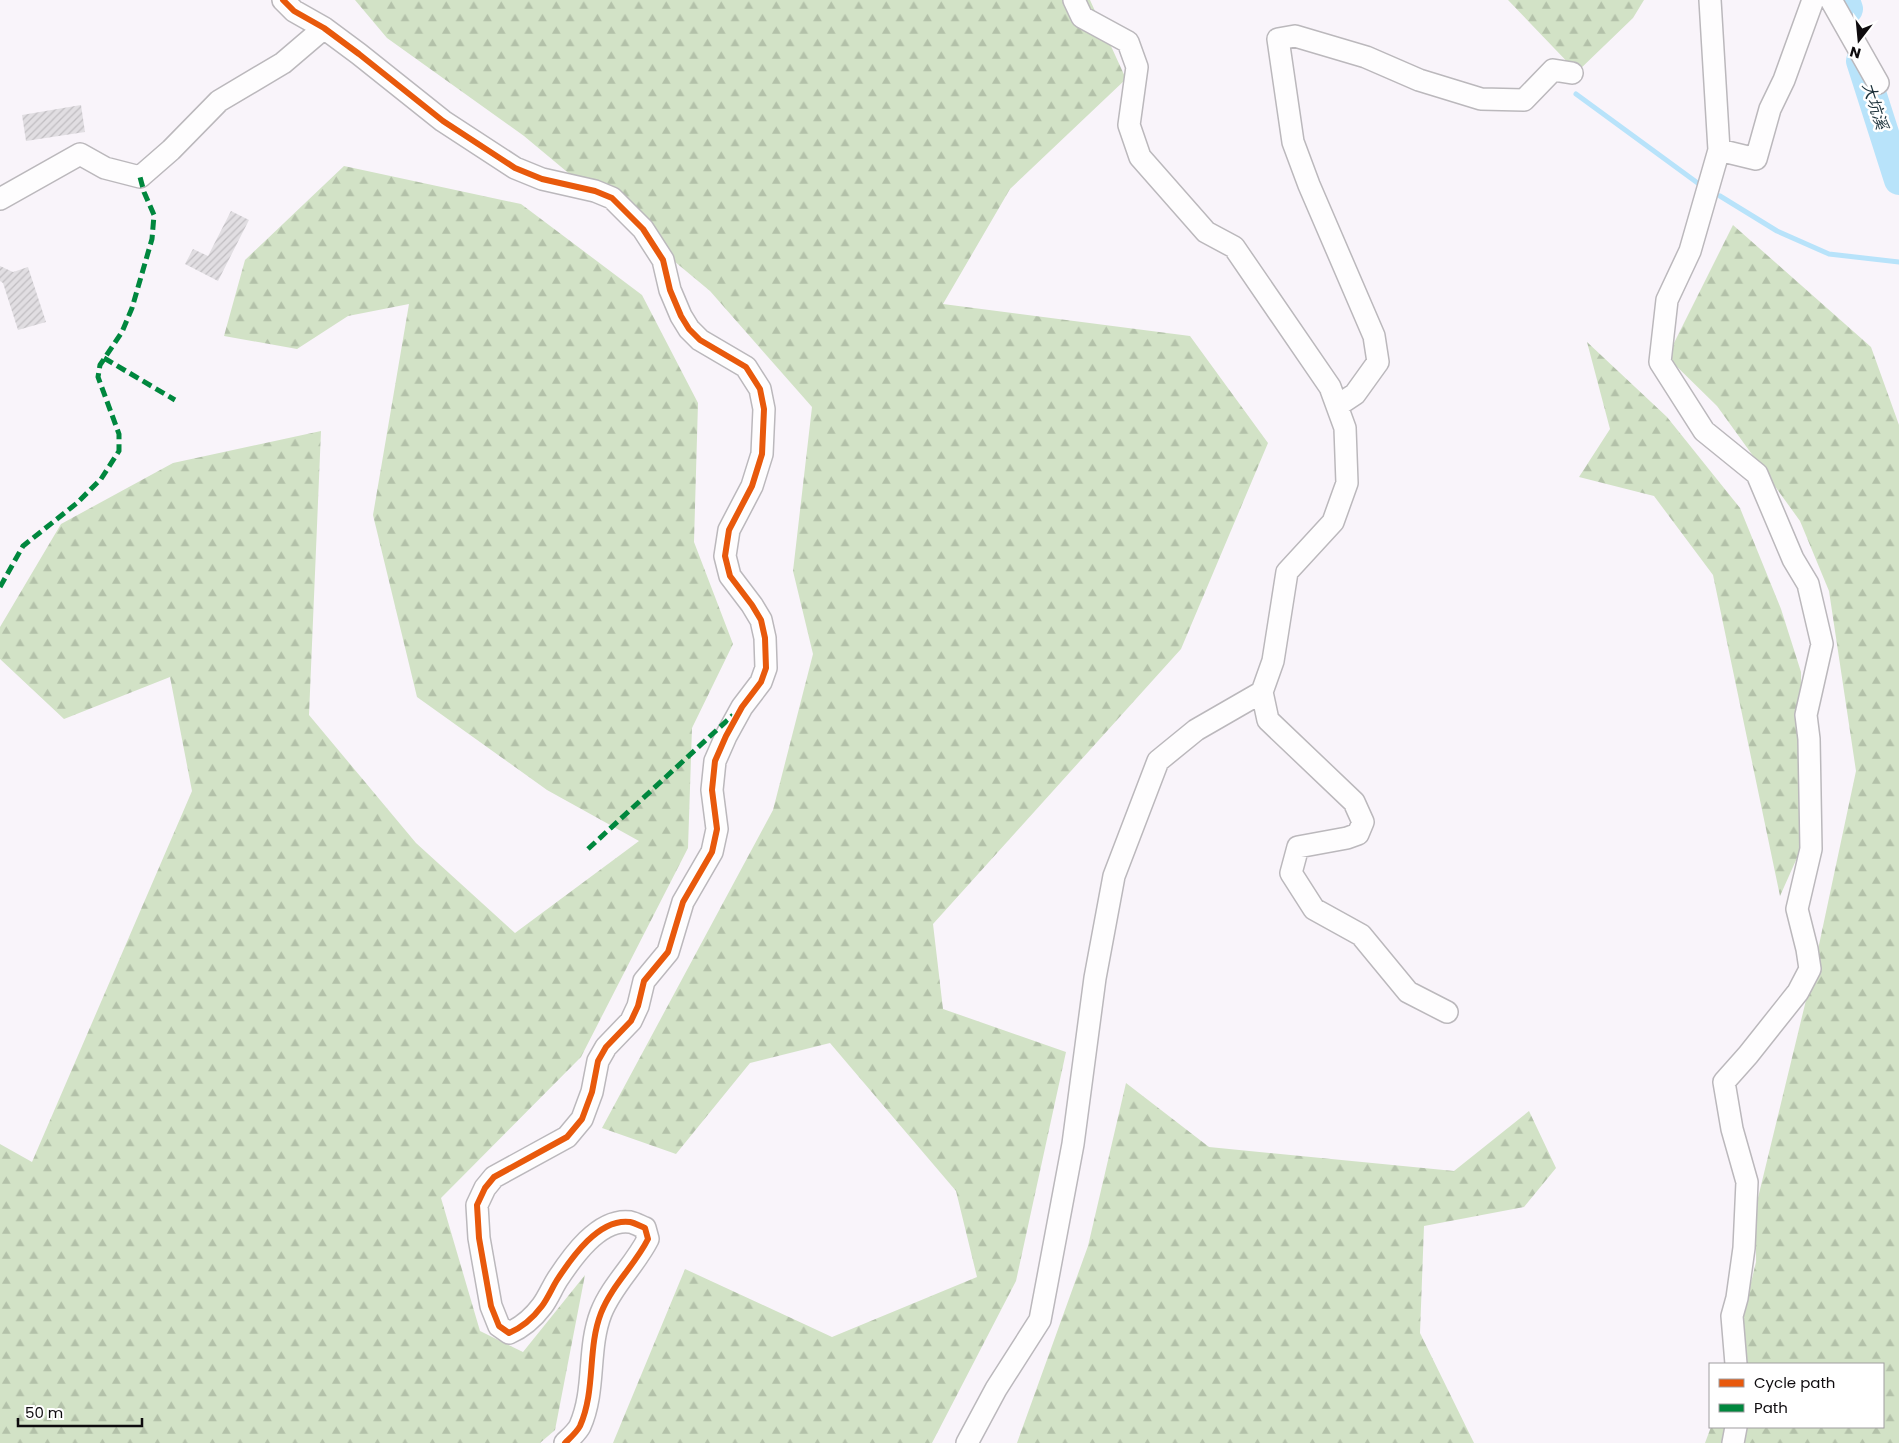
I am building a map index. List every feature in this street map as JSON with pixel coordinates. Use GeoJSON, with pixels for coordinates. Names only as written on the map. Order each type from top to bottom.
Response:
{"type":"FeatureCollection","features":[{"type":"Feature","properties":{"kind":"street"},"geometry":{"type":"LineString","coordinates":[[283,0],[294,12],[324,28],[443,121],[515,168],[542,179],[595,191],[612,198],[643,229],[663,260],[670,290],[689,329],[700,340],[746,366],[760,389],[764,410],[762,454],[752,486],[729,530],[725,556],[730,576],[752,605],[760,620],[765,638],[766,668],[761,682],[742,707],[726,736],[716,761],[712,790],[717,829],[712,852],[683,902],[668,952],[644,981],[632,1021],[606,1047],[598,1061],[592,1092],[582,1119],[567,1137],[494,1177],[484,1188],[477,1205],[479,1238],[491,1306],[500,1326],[509,1333],[522,1327],[542,1306],[579,1248],[594,1236],[616,1223],[632,1222],[644,1228],[648,1239],[642,1252],[611,1292],[600,1314],[593,1344],[588,1401],[579,1427],[565,1443]]}},
{"type":"Feature","properties":{"kind":"street"},"geometry":{"type":"LineString","coordinates":[[1074,0],[1082,17],[1128,42],[1137,67],[1129,126],[1140,157],[1206,232],[1234,247],[1330,387],[1345,428],[1346,483],[1333,522],[1287,572],[1273,661],[1262,692],[1268,720],[1354,802],[1363,822],[1358,834],[1347,838],[1298,847],[1291,873],[1314,909],[1361,935],[1408,992],[1447,1012]]}},
{"type":"Feature","properties":{"kind":"street"},"geometry":{"type":"LineString","coordinates":[[1710,0],[1719,150],[1690,251],[1667,300],[1660,362],[1704,431],[1757,474],[1793,559],[1808,584],[1822,644],[1806,715],[1809,739],[1811,849],[1797,908],[1810,968],[1798,992],[1724,1082],[1732,1129],[1747,1182],[1744,1248],[1737,1298],[1732,1316],[1736,1363]]}},
{"type":"Feature","properties":{"kind":"street"},"geometry":{"type":"LineString","coordinates":[[1719,150],[1756,159],[1770,109],[1784,80],[1813,0]]}},
{"type":"Feature","properties":{"kind":"street"},"geometry":{"type":"LineString","coordinates":[[1831,0],[1878,83]]}},
{"type":"Feature","properties":{"kind":"street"},"geometry":{"type":"LineString","coordinates":[[0,199],[80,154],[105,168],[140,177],[171,150],[219,101],[282,63],[324,28]]}},
{"type":"Feature","properties":{"kind":"street"},"geometry":{"type":"LineString","coordinates":[[1337,406],[1355,394],[1378,362],[1374,336],[1292,142],[1278,39],[1295,36],[1366,57],[1419,80],[1481,99],[1524,100],[1553,70],[1572,73]]}},
{"type":"Feature","properties":{"kind":"street"},"geometry":{"type":"LineString","coordinates":[[967,1443],[996,1389],[1040,1320],[1073,1144],[1095,978],[1114,876],[1158,761],[1196,730],[1262,692]]}},
{"type":"Feature","properties":{"kind":"street"},"geometry":{"type":"LineString","coordinates":[[1733,1443],[1736,1428]]}},
{"type":"Feature","properties":{"kind":"green space"},"geometry":{"type":"Polygon","coordinates":[[[355,0],[1090,0],[1126,79],[1010,189],[943,304],[1190,336],[1268,443],[1181,649],[933,924],[943,1009],[1066,1052],[1016,1281],[932,1443],[613,1443],[685,1269],[832,1337],[977,1277],[956,1191],[830,1043],[750,1063],[676,1154],[602,1128],[773,810],[813,654],[793,571],[812,407],[710,291],[524,136],[387,38],[355,0]]]}},
{"type":"Feature","properties":{"kind":"green space"},"geometry":{"type":"Polygon","coordinates":[[[1508,0],[1644,0],[1633,18],[1577,72],[1508,0]]]}},
{"type":"Feature","properties":{"kind":"green space"},"geometry":{"type":"Polygon","coordinates":[[[344,166],[521,204],[642,295],[698,403],[694,542],[733,644],[692,728],[688,848],[581,1057],[441,1198],[480,1331],[523,1352],[585,1275],[555,1430],[540,1443],[0,1443],[0,1144],[32,1162],[192,791],[170,677],[64,719],[0,659],[0,627],[61,524],[173,463],[321,431],[309,715],[416,843],[515,933],[639,841],[547,790],[417,697],[373,515],[409,304],[348,316],[297,349],[224,336],[245,260],[344,166]]]}},
{"type":"Feature","properties":{"kind":"green space"},"geometry":{"type":"Polygon","coordinates":[[[1733,225],[1871,347],[1899,425],[1899,1443],[1705,1443],[1711,1428],[1884,1428],[1884,1363],[1731,1363],[1756,1262],[1756,1206],[1816,959],[1856,771],[1829,591],[1800,521],[1717,406],[1667,357],[1733,225]]]}},
{"type":"Feature","properties":{"kind":"green space"},"geometry":{"type":"Polygon","coordinates":[[[1587,342],[1667,417],[1740,508],[1781,609],[1801,672],[1801,849],[1780,896],[1713,575],[1654,496],[1579,477],[1610,429],[1587,342]]]}},
{"type":"Feature","properties":{"kind":"green space"},"geometry":{"type":"Polygon","coordinates":[[[1126,1083],[1209,1147],[1454,1171],[1529,1111],[1556,1168],[1524,1207],[1424,1226],[1420,1333],[1474,1443],[1017,1443],[1088,1246],[1126,1083]]]}},
{"type":"Feature","properties":{"kind":"building"},"geometry":{"type":"Polygon","coordinates":[[[81,105],[85,132],[26,141],[22,115],[81,105]]]}},
{"type":"Feature","properties":{"kind":"building"},"geometry":{"type":"Polygon","coordinates":[[[231,211],[249,220],[218,281],[185,264],[193,249],[208,256],[231,211]]]}},
{"type":"Feature","properties":{"kind":"building"},"geometry":{"type":"Polygon","coordinates":[[[0,266],[13,272],[28,267],[46,322],[18,330],[3,283],[0,281],[0,266]]]}},
{"type":"Feature","properties":{"kind":"waterway","name":"大坑溪"},"geometry":{"type":"LineString","coordinates":[[1845,0],[1848,9]]}},
{"type":"Feature","properties":{"kind":"waterway","name":"大坑溪"},"geometry":{"type":"LineString","coordinates":[[1861,61],[1899,180]]}},
{"type":"Feature","properties":{"kind":"waterway"},"geometry":{"type":"LineString","coordinates":[[1576,94],[1699,184]]}},
{"type":"Feature","properties":{"kind":"waterway"},"geometry":{"type":"LineString","coordinates":[[1720,196],[1777,231],[1829,254],[1899,262]]}},
{"type":"Feature","properties":{"kind":"marked path"},"geometry":{"type":"LineString","coordinates":[[0,587],[23,546],[77,503],[101,479],[119,451],[119,434],[98,377],[100,365],[122,332],[132,308],[152,239],[154,215],[140,177]]}},
{"type":"Feature","properties":{"kind":"marked path"},"geometry":{"type":"LineString","coordinates":[[104,358],[175,400]]}},
{"type":"Feature","properties":{"kind":"marked path"},"geometry":{"type":"LineString","coordinates":[[588,849],[733,715]]}},
{"type":"Feature","properties":{"kind":"cycle path"},"geometry":{"type":"LineString","coordinates":[[283,0],[294,11],[324,28],[359,54],[443,121],[515,168],[542,179],[595,191],[612,198],[643,229],[663,260],[670,290],[689,329],[700,340],[746,367],[760,389],[764,409],[762,454],[752,486],[729,530],[725,556],[730,576],[761,620],[765,638],[766,668],[761,682],[742,707],[726,736],[715,761],[712,790],[717,829],[712,852],[683,902],[668,952],[644,981],[638,1006],[631,1021],[606,1047],[598,1061],[592,1092],[582,1119],[567,1137],[494,1177],[485,1188],[477,1205],[479,1238],[491,1306],[499,1326],[509,1333],[523,1325],[535,1314],[570,1261],[597,1233],[619,1222],[630,1222],[645,1228],[648,1239],[637,1258],[611,1293],[601,1313],[594,1341],[585,1412],[579,1428],[565,1443]]}}]}
